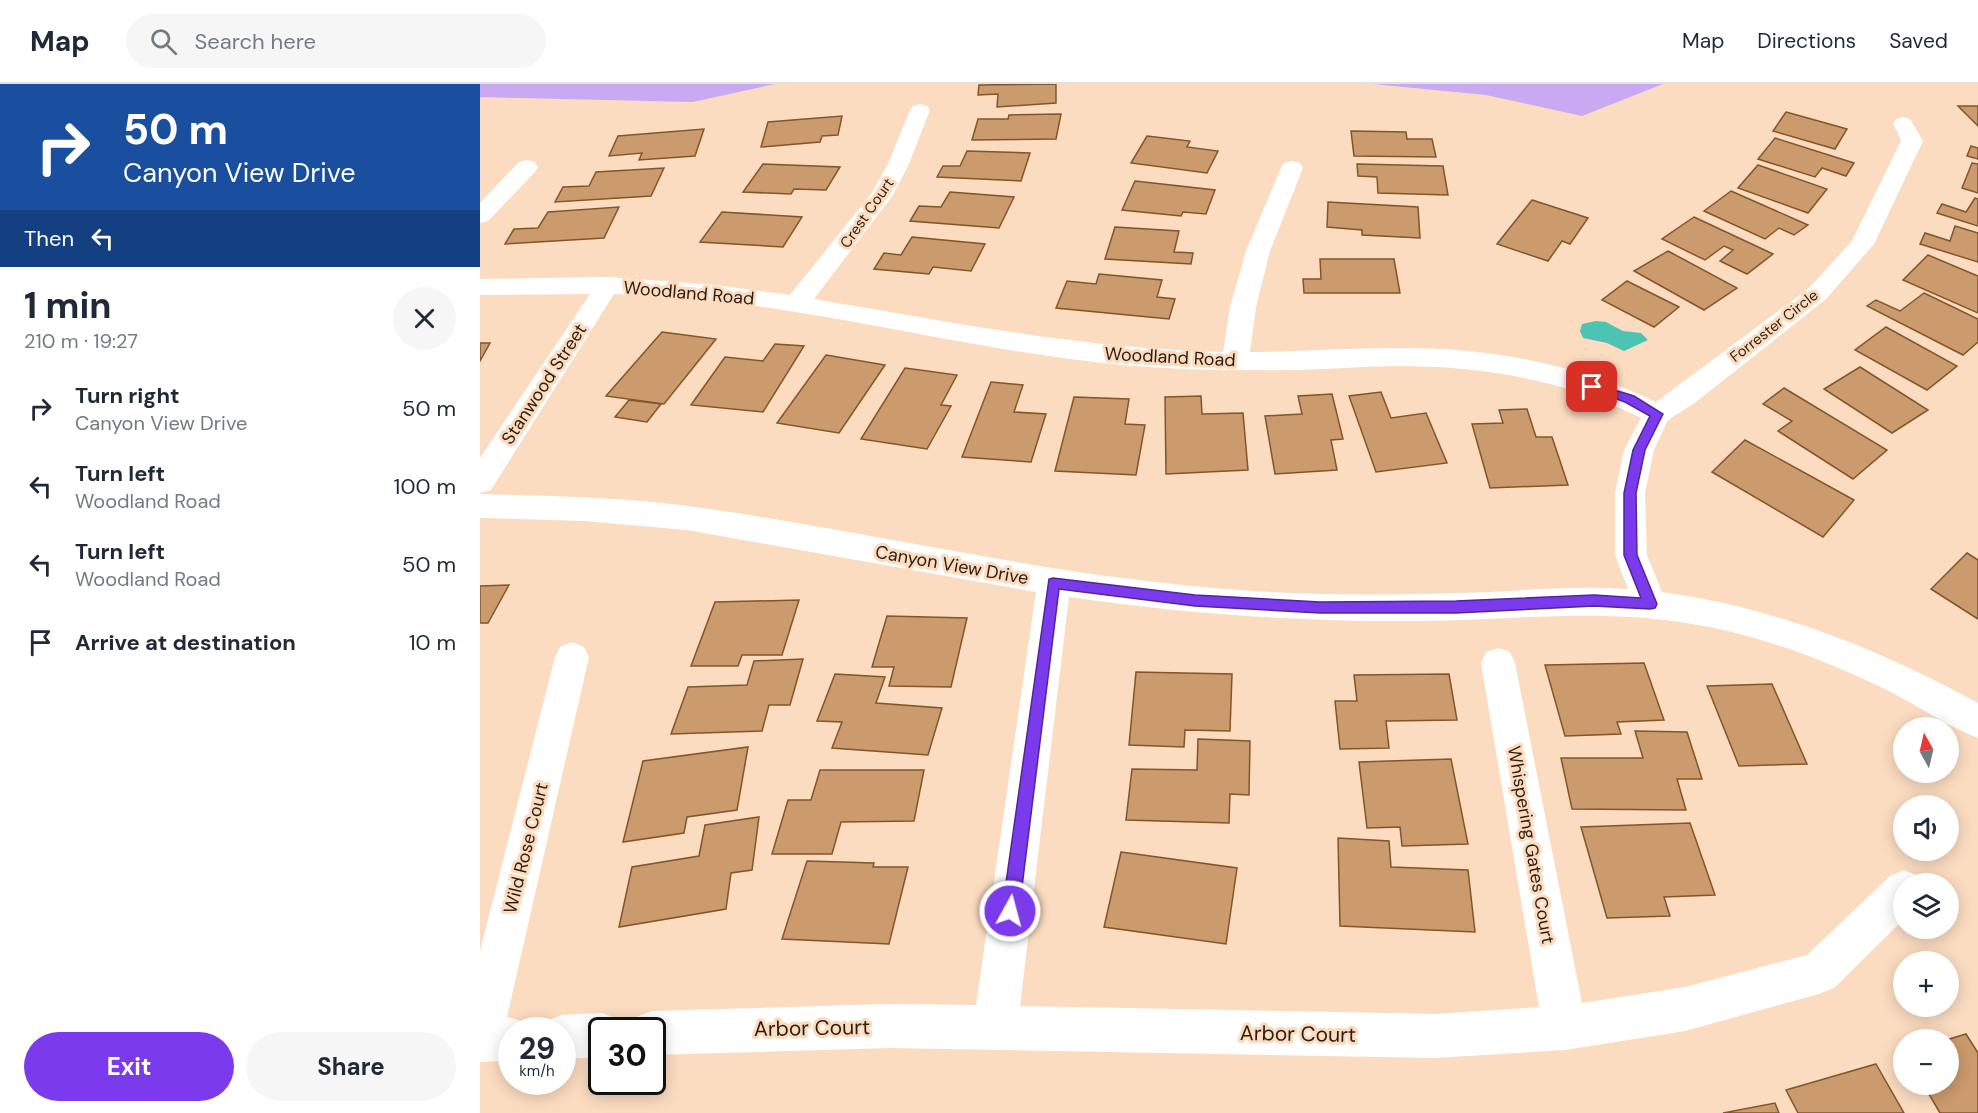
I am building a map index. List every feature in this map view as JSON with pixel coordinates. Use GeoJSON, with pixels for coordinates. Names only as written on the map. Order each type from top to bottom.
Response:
{"type":"FeatureCollection","features":[{"type":"Feature","properties":{"kind":"street","name":"Crest Court"},"geometry":{"type":"LineString","coordinates":[[796,305],[853,235],[882,194],[902,159],[920,110]]}},
{"type":"Feature","properties":{"kind":"street","name":"Forrester Circle"},"geometry":{"type":"LineString","coordinates":[[1657,414],[1686,395],[1817,294],[1862,244],[1912,141],[1903,123]]}},
{"type":"Feature","properties":{"kind":"street"},"geometry":{"type":"LineString","coordinates":[[480,216],[527,167]]}},
{"type":"Feature","properties":{"kind":"street"},"geometry":{"type":"LineString","coordinates":[[1235,362],[1243,307],[1258,251],[1292,168]]}},
{"type":"Feature","properties":{"kind":"street","name":"Woodland Road"},"geometry":{"type":"LineString","coordinates":[[480,287],[608,285],[677,289],[796,305],[1028,345],[1122,356],[1235,362],[1408,357],[1465,359],[1520,367],[1574,381],[1629,399],[1657,414]]}},
{"type":"Feature","properties":{"kind":"street","name":"Stanwood Street"},"geometry":{"type":"LineString","coordinates":[[480,482],[608,285]]}},
{"type":"Feature","properties":{"kind":"street"},"geometry":{"type":"LineString","coordinates":[[1650,604],[1631,555],[1630,493],[1639,450],[1657,414]]}},
{"type":"Feature","properties":{"kind":"street","name":"Canyon View Drive"},"geometry":{"type":"LineString","coordinates":[[480,506],[570,508],[685,518],[1053,583],[1195,600],[1320,608],[1456,607],[1594,600],[1650,604],[1715,614],[1785,632],[1860,661],[1929,694],[1978,722]]}},
{"type":"Feature","properties":{"kind":"street"},"geometry":{"type":"LineString","coordinates":[[995,1028],[1053,583]]}},
{"type":"Feature","properties":{"kind":"street","name":"Wild Rose Court"},"geometry":{"type":"LineString","coordinates":[[480,1040],[572,657]]}},
{"type":"Feature","properties":{"kind":"street","name":"Whispering Gates Court"},"geometry":{"type":"LineString","coordinates":[[1498,663],[1565,1028]]}},
{"type":"Feature","properties":{"kind":"street","name":"Arbor Court"},"geometry":{"type":"LineString","coordinates":[[666,1033],[890,1026],[1435,1036],[1565,1028],[1684,1009],[1819,973],[1893,900]]}},
{"type":"Feature","properties":{"kind":"street"},"geometry":{"type":"LineString","coordinates":[[480,1040],[498,1039]]}},
{"type":"Feature","properties":{"kind":"shaded area"},"geometry":{"type":"Polygon","coordinates":[[[480,84],[775,84],[693,102],[480,97],[480,84]]]}},
{"type":"Feature","properties":{"kind":"shaded area"},"geometry":{"type":"Polygon","coordinates":[[[1373,84],[1663,84],[1582,116],[1486,95],[1373,84]]]}},
{"type":"Feature","properties":{"kind":"water"},"geometry":{"type":"Polygon","coordinates":[[[1596,321],[1606,322],[1623,331],[1641,333],[1648,340],[1624,351],[1607,343],[1583,338],[1580,331],[1582,324],[1596,321]]]}},
{"type":"Feature","properties":{"kind":"building"},"geometry":{"type":"Polygon","coordinates":[[[1056,84],[1056,103],[997,107],[998,94],[978,95],[979,85],[1056,84]]]}},
{"type":"Feature","properties":{"kind":"building"},"geometry":{"type":"Polygon","coordinates":[[[1958,106],[1978,106],[1978,126],[1958,106]]]}},
{"type":"Feature","properties":{"kind":"building"},"geometry":{"type":"Polygon","coordinates":[[[1786,112],[1847,129],[1835,149],[1773,131],[1786,112]]]}},
{"type":"Feature","properties":{"kind":"building"},"geometry":{"type":"Polygon","coordinates":[[[1061,114],[1056,139],[972,140],[978,119],[1008,119],[1009,115],[1061,114]]]}},
{"type":"Feature","properties":{"kind":"building"},"geometry":{"type":"Polygon","coordinates":[[[842,116],[838,135],[822,136],[820,142],[761,147],[768,122],[842,116]]]}},
{"type":"Feature","properties":{"kind":"building"},"geometry":{"type":"Polygon","coordinates":[[[704,129],[695,156],[639,160],[642,153],[609,156],[618,136],[704,129]]]}},
{"type":"Feature","properties":{"kind":"building"},"geometry":{"type":"Polygon","coordinates":[[[1351,131],[1406,132],[1407,139],[1432,139],[1436,157],[1354,156],[1351,131]]]}},
{"type":"Feature","properties":{"kind":"building"},"geometry":{"type":"Polygon","coordinates":[[[1147,136],[1190,141],[1187,147],[1218,151],[1207,173],[1131,163],[1147,136]]]}},
{"type":"Feature","properties":{"kind":"building"},"geometry":{"type":"Polygon","coordinates":[[[1775,138],[1854,163],[1846,176],[1822,168],[1815,177],[1758,159],[1775,138]]]}},
{"type":"Feature","properties":{"kind":"building"},"geometry":{"type":"Polygon","coordinates":[[[1971,146],[1978,148],[1978,159],[1967,156],[1971,146]]]}},
{"type":"Feature","properties":{"kind":"building"},"geometry":{"type":"Polygon","coordinates":[[[967,151],[1030,153],[1021,181],[937,177],[943,166],[960,166],[967,151]]]}},
{"type":"Feature","properties":{"kind":"building"},"geometry":{"type":"Polygon","coordinates":[[[1972,163],[1978,164],[1978,193],[1962,188],[1972,163]]]}},
{"type":"Feature","properties":{"kind":"building"},"geometry":{"type":"Polygon","coordinates":[[[763,164],[840,167],[826,190],[794,189],[791,194],[743,192],[763,164]]]}},
{"type":"Feature","properties":{"kind":"building"},"geometry":{"type":"Polygon","coordinates":[[[1357,164],[1443,166],[1448,195],[1378,193],[1377,177],[1358,176],[1357,164]]]}},
{"type":"Feature","properties":{"kind":"building"},"geometry":{"type":"Polygon","coordinates":[[[1758,165],[1827,189],[1808,213],[1738,188],[1758,165]]]}},
{"type":"Feature","properties":{"kind":"building"},"geometry":{"type":"Polygon","coordinates":[[[664,168],[651,196],[555,202],[563,187],[589,186],[596,172],[664,168]]]}},
{"type":"Feature","properties":{"kind":"building"},"geometry":{"type":"Polygon","coordinates":[[[1135,181],[1215,190],[1206,214],[1183,212],[1181,216],[1122,210],[1135,181]]]}},
{"type":"Feature","properties":{"kind":"building"},"geometry":{"type":"Polygon","coordinates":[[[1731,191],[1808,225],[1794,235],[1779,228],[1765,239],[1704,211],[1731,191]]]}},
{"type":"Feature","properties":{"kind":"building"},"geometry":{"type":"Polygon","coordinates":[[[950,192],[1014,197],[999,228],[910,221],[919,206],[941,207],[950,192]]]}},
{"type":"Feature","properties":{"kind":"building"},"geometry":{"type":"Polygon","coordinates":[[[1975,198],[1978,199],[1978,226],[1937,213],[1942,204],[1966,212],[1975,198]]]}},
{"type":"Feature","properties":{"kind":"building"},"geometry":{"type":"Polygon","coordinates":[[[1532,200],[1588,218],[1570,244],[1562,241],[1548,261],[1497,244],[1532,200]]]}},
{"type":"Feature","properties":{"kind":"building"},"geometry":{"type":"Polygon","coordinates":[[[1328,202],[1418,207],[1420,238],[1362,235],[1362,230],[1327,227],[1328,202]]]}},
{"type":"Feature","properties":{"kind":"building"},"geometry":{"type":"Polygon","coordinates":[[[619,207],[604,238],[505,244],[514,229],[538,228],[548,212],[619,207]]]}},
{"type":"Feature","properties":{"kind":"building"},"geometry":{"type":"Polygon","coordinates":[[[722,212],[802,217],[783,247],[700,242],[722,212]]]}},
{"type":"Feature","properties":{"kind":"building"},"geometry":{"type":"Polygon","coordinates":[[[1694,217],[1773,254],[1747,274],[1720,261],[1733,250],[1724,246],[1705,260],[1662,239],[1694,217]]]}},
{"type":"Feature","properties":{"kind":"building"},"geometry":{"type":"Polygon","coordinates":[[[1955,226],[1978,233],[1978,262],[1920,244],[1925,233],[1950,241],[1955,226]]]}},
{"type":"Feature","properties":{"kind":"building"},"geometry":{"type":"Polygon","coordinates":[[[1115,227],[1179,231],[1174,252],[1193,253],[1191,264],[1105,259],[1115,227]]]}},
{"type":"Feature","properties":{"kind":"building"},"geometry":{"type":"Polygon","coordinates":[[[912,237],[985,244],[971,271],[933,267],[929,274],[874,269],[884,253],[901,255],[912,237]]]}},
{"type":"Feature","properties":{"kind":"building"},"geometry":{"type":"Polygon","coordinates":[[[1668,251],[1737,288],[1704,310],[1634,271],[1668,251]]]}},
{"type":"Feature","properties":{"kind":"building"},"geometry":{"type":"Polygon","coordinates":[[[1928,255],[1978,276],[1978,313],[1903,280],[1928,255]]]}},
{"type":"Feature","properties":{"kind":"building"},"geometry":{"type":"Polygon","coordinates":[[[1320,259],[1394,259],[1400,293],[1304,293],[1303,279],[1321,279],[1320,259]]]}},
{"type":"Feature","properties":{"kind":"building"},"geometry":{"type":"Polygon","coordinates":[[[1099,274],[1162,280],[1157,297],[1175,299],[1169,319],[1056,308],[1067,281],[1096,284],[1099,274]]]}},
{"type":"Feature","properties":{"kind":"building"},"geometry":{"type":"Polygon","coordinates":[[[1627,281],[1679,307],[1654,327],[1602,300],[1627,281]]]}},
{"type":"Feature","properties":{"kind":"building"},"geometry":{"type":"Polygon","coordinates":[[[1924,293],[1978,319],[1978,342],[1963,355],[1867,306],[1876,300],[1900,311],[1924,293]]]}},
{"type":"Feature","properties":{"kind":"building"},"geometry":{"type":"Polygon","coordinates":[[[1886,327],[1957,366],[1927,390],[1855,350],[1886,327]]]}},
{"type":"Feature","properties":{"kind":"building"},"geometry":{"type":"Polygon","coordinates":[[[662,332],[716,339],[664,404],[606,396],[662,332]]]}},
{"type":"Feature","properties":{"kind":"building"},"geometry":{"type":"Polygon","coordinates":[[[480,343],[490,343],[480,361],[480,343]]]}},
{"type":"Feature","properties":{"kind":"building"},"geometry":{"type":"Polygon","coordinates":[[[775,344],[804,346],[763,412],[691,405],[725,357],[763,361],[775,344]]]}},
{"type":"Feature","properties":{"kind":"building"},"geometry":{"type":"Polygon","coordinates":[[[826,355],[885,365],[839,433],[777,423],[826,355]]]}},
{"type":"Feature","properties":{"kind":"building"},"geometry":{"type":"Polygon","coordinates":[[[1860,367],[1928,410],[1892,433],[1824,389],[1860,367]]]}},
{"type":"Feature","properties":{"kind":"building"},"geometry":{"type":"Polygon","coordinates":[[[905,368],[957,375],[941,405],[951,406],[927,449],[861,439],[905,368]]]}},
{"type":"Feature","properties":{"kind":"building"},"geometry":{"type":"Polygon","coordinates":[[[991,382],[1023,385],[1014,412],[1046,414],[1031,462],[962,457],[991,382]]]}},
{"type":"Feature","properties":{"kind":"building"},"geometry":{"type":"Polygon","coordinates":[[[1784,388],[1887,450],[1853,479],[1778,431],[1792,421],[1763,404],[1784,388]]]}},
{"type":"Feature","properties":{"kind":"building"},"geometry":{"type":"Polygon","coordinates":[[[1381,392],[1391,418],[1426,413],[1447,463],[1376,472],[1349,396],[1381,392]]]}},
{"type":"Feature","properties":{"kind":"building"},"geometry":{"type":"Polygon","coordinates":[[[1332,394],[1343,439],[1331,440],[1337,470],[1275,474],[1265,416],[1302,414],[1298,396],[1332,394]]]}},
{"type":"Feature","properties":{"kind":"building"},"geometry":{"type":"Polygon","coordinates":[[[1201,396],[1202,414],[1243,413],[1248,470],[1166,474],[1165,397],[1201,396]]]}},
{"type":"Feature","properties":{"kind":"building"},"geometry":{"type":"Polygon","coordinates":[[[1074,397],[1129,399],[1125,424],[1145,425],[1136,475],[1055,471],[1074,397]]]}},
{"type":"Feature","properties":{"kind":"building"},"geometry":{"type":"Polygon","coordinates":[[[629,400],[661,404],[647,422],[615,417],[629,400]]]}},
{"type":"Feature","properties":{"kind":"building"},"geometry":{"type":"Polygon","coordinates":[[[1527,409],[1536,437],[1552,437],[1568,485],[1490,488],[1472,424],[1503,423],[1499,410],[1527,409]]]}},
{"type":"Feature","properties":{"kind":"building"},"geometry":{"type":"Polygon","coordinates":[[[1745,440],[1854,500],[1823,537],[1712,472],[1745,440]]]}},
{"type":"Feature","properties":{"kind":"building"},"geometry":{"type":"Polygon","coordinates":[[[1967,553],[1978,560],[1978,619],[1931,589],[1967,553]]]}},
{"type":"Feature","properties":{"kind":"building"},"geometry":{"type":"Polygon","coordinates":[[[509,585],[488,623],[480,623],[480,586],[509,585]]]}},
{"type":"Feature","properties":{"kind":"building"},"geometry":{"type":"Polygon","coordinates":[[[799,600],[782,655],[742,655],[738,666],[691,666],[715,602],[799,600]]]}},
{"type":"Feature","properties":{"kind":"building"},"geometry":{"type":"Polygon","coordinates":[[[887,616],[967,618],[951,687],[889,686],[894,667],[872,667],[887,616]]]}},
{"type":"Feature","properties":{"kind":"building"},"geometry":{"type":"Polygon","coordinates":[[[803,659],[790,705],[769,705],[762,731],[671,734],[688,687],[747,685],[754,661],[803,659]]]}},
{"type":"Feature","properties":{"kind":"building"},"geometry":{"type":"Polygon","coordinates":[[[1644,663],[1664,720],[1617,722],[1621,734],[1565,736],[1545,665],[1644,663]]]}},
{"type":"Feature","properties":{"kind":"building"},"geometry":{"type":"Polygon","coordinates":[[[1136,672],[1232,674],[1230,731],[1185,730],[1184,747],[1129,745],[1136,672]]]}},
{"type":"Feature","properties":{"kind":"building"},"geometry":{"type":"Polygon","coordinates":[[[835,674],[885,677],[876,703],[942,708],[928,755],[832,748],[842,722],[817,721],[835,674]]]}},
{"type":"Feature","properties":{"kind":"building"},"geometry":{"type":"Polygon","coordinates":[[[1449,674],[1457,720],[1386,721],[1389,748],[1340,749],[1335,701],[1357,701],[1354,675],[1449,674]]]}},
{"type":"Feature","properties":{"kind":"building"},"geometry":{"type":"Polygon","coordinates":[[[1772,684],[1807,764],[1739,766],[1707,686],[1772,684]]]}},
{"type":"Feature","properties":{"kind":"building"},"geometry":{"type":"Polygon","coordinates":[[[1635,731],[1687,732],[1702,779],[1677,779],[1686,810],[1572,809],[1561,758],[1643,758],[1635,731]]]}},
{"type":"Feature","properties":{"kind":"building"},"geometry":{"type":"Polygon","coordinates":[[[1198,739],[1250,741],[1249,795],[1230,794],[1229,823],[1126,820],[1132,769],[1197,770],[1198,739]]]}},
{"type":"Feature","properties":{"kind":"building"},"geometry":{"type":"Polygon","coordinates":[[[748,747],[737,810],[687,817],[684,833],[623,842],[643,761],[748,747]]]}},
{"type":"Feature","properties":{"kind":"building"},"geometry":{"type":"Polygon","coordinates":[[[1451,759],[1468,844],[1402,846],[1400,827],[1367,828],[1359,762],[1451,759]]]}},
{"type":"Feature","properties":{"kind":"building"},"geometry":{"type":"Polygon","coordinates":[[[820,770],[924,770],[914,821],[841,822],[832,854],[772,854],[788,800],[811,800],[820,770]]]}},
{"type":"Feature","properties":{"kind":"building"},"geometry":{"type":"Polygon","coordinates":[[[759,817],[752,870],[731,873],[726,909],[619,927],[632,867],[699,856],[705,825],[759,817]]]}},
{"type":"Feature","properties":{"kind":"building"},"geometry":{"type":"Polygon","coordinates":[[[1690,823],[1715,895],[1664,897],[1670,916],[1607,918],[1581,827],[1690,823]]]}},
{"type":"Feature","properties":{"kind":"building"},"geometry":{"type":"Polygon","coordinates":[[[1338,838],[1389,841],[1391,867],[1468,870],[1475,932],[1340,926],[1338,838]]]}},
{"type":"Feature","properties":{"kind":"building"},"geometry":{"type":"Polygon","coordinates":[[[1121,852],[1237,868],[1226,944],[1104,927],[1121,852]]]}},
{"type":"Feature","properties":{"kind":"building"},"geometry":{"type":"Polygon","coordinates":[[[807,861],[874,863],[873,867],[908,867],[889,944],[782,939],[807,861]]]}},
{"type":"Feature","properties":{"kind":"building"},"geometry":{"type":"Polygon","coordinates":[[[1966,1034],[1978,1053],[1978,1113],[1940,1113],[1929,1095],[1959,1095],[1959,1036],[1966,1034]]]}},
{"type":"Feature","properties":{"kind":"building"},"geometry":{"type":"Polygon","coordinates":[[[1876,1064],[1904,1113],[1798,1113],[1786,1090],[1876,1064]]]}},
{"type":"Feature","properties":{"kind":"building"},"geometry":{"type":"Polygon","coordinates":[[[1775,1103],[1779,1113],[1723,1113],[1775,1103]]]}},
{"type":"Feature","properties":{"kind":"route"},"geometry":{"type":"LineString","coordinates":[[1010,911],[1053,583],[1195,600],[1320,608],[1456,607],[1594,600],[1650,604],[1631,555],[1630,493],[1639,450],[1657,414],[1629,399],[1592,387]]}}]}
